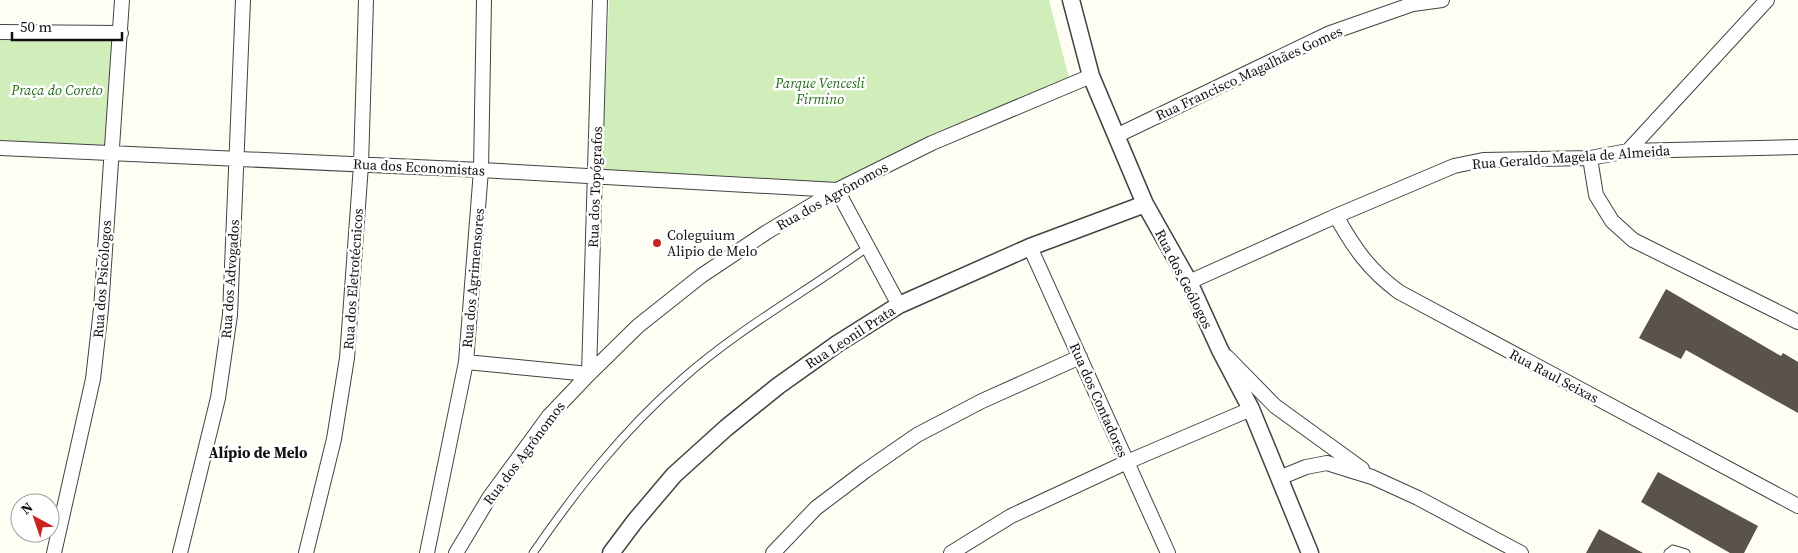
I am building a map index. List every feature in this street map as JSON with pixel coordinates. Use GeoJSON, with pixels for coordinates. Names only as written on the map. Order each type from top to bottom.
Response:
{"type":"FeatureCollection","features":[{"type":"Feature","properties":{"kind":"street","name":"Rua dos Psicólogos"},"geometry":{"type":"LineString","coordinates":[[54,553],[93,379],[102,309],[122,0]]}},
{"type":"Feature","properties":{"kind":"street","name":"Rua dos Advogados"},"geometry":{"type":"LineString","coordinates":[[180,553],[218,398],[230,315],[243,0]]}},
{"type":"Feature","properties":{"kind":"street","name":"Rua dos Eletrotécnicos"},"geometry":{"type":"LineString","coordinates":[[306,553],[334,439],[347,358],[362,165],[366,0]]}},
{"type":"Feature","properties":{"kind":"street","name":"Rua dos Agrimensores"},"geometry":{"type":"LineString","coordinates":[[426,553],[466,362],[481,170],[484,0]]}},
{"type":"Feature","properties":{"kind":"street","name":"Rua dos Topógrafos"},"geometry":{"type":"LineString","coordinates":[[589,374],[600,0]]}},
{"type":"Feature","properties":{"kind":"street","name":"Rua dos Geólogos"},"geometry":{"type":"LineString","coordinates":[[1071,0],[1091,76],[1145,204],[1189,282],[1220,350],[1251,409],[1310,553]]}},
{"type":"Feature","properties":{"kind":"street","name":"Rua Francisco Magalhães Gomes"},"geometry":{"type":"LineString","coordinates":[[1116,136],[1330,33],[1413,4],[1442,0]]}},
{"type":"Feature","properties":{"kind":"street"},"geometry":{"type":"LineString","coordinates":[[1628,151],[1767,0]]}},
{"type":"Feature","properties":{"kind":"street"},"geometry":{"type":"LineString","coordinates":[[0,32],[121,33]]}},
{"type":"Feature","properties":{"kind":"street","name":"Rua dos Agrônomos"},"geometry":{"type":"LineString","coordinates":[[456,553],[489,498],[549,416],[638,326],[701,276],[767,232],[837,190],[932,144],[1091,76]]}},
{"type":"Feature","properties":{"kind":"street","name":"Rua Geraldo Magela de Almeida"},"geometry":{"type":"LineString","coordinates":[[1189,282],[1336,216],[1454,166],[1483,160],[1590,158],[1628,151],[1798,147]]}},
{"type":"Feature","properties":{"kind":"street","name":"Rua dos Economistas"},"geometry":{"type":"LineString","coordinates":[[0,148],[481,170],[837,190]]}},
{"type":"Feature","properties":{"kind":"street"},"geometry":{"type":"LineString","coordinates":[[1590,158],[1596,195],[1612,221],[1633,240],[1798,322]]}},
{"type":"Feature","properties":{"kind":"street"},"geometry":{"type":"LineString","coordinates":[[837,190],[899,305]]}},
{"type":"Feature","properties":{"kind":"street","name":"Rua Leonil Prata"},"geometry":{"type":"LineString","coordinates":[[611,553],[674,475],[726,428],[778,386],[837,344],[899,305],[1030,247],[1145,204]]}},
{"type":"Feature","properties":{"kind":"street","name":"Rua Raul Seixas"},"geometry":{"type":"LineString","coordinates":[[1336,216],[1365,262],[1382,280],[1399,292],[1798,506]]}},
{"type":"Feature","properties":{"kind":"street","name":"Rua dos Contadores"},"geometry":{"type":"LineString","coordinates":[[1030,247],[1168,553]]}},
{"type":"Feature","properties":{"kind":"street"},"geometry":{"type":"LineString","coordinates":[[1220,350],[1275,406],[1372,477]]}},
{"type":"Feature","properties":{"kind":"street"},"geometry":{"type":"LineString","coordinates":[[773,553],[816,508],[917,435],[982,401],[1080,357]]}},
{"type":"Feature","properties":{"kind":"street"},"geometry":{"type":"LineString","coordinates":[[466,362],[589,374]]}},
{"type":"Feature","properties":{"kind":"street"},"geometry":{"type":"LineString","coordinates":[[951,553],[1011,516],[1127,462],[1251,409]]}},
{"type":"Feature","properties":{"kind":"street"},"geometry":{"type":"LineString","coordinates":[[1279,478],[1306,467],[1327,462],[1372,477],[1418,498],[1521,553]]}},
{"type":"Feature","properties":{"kind":"lane"},"geometry":{"type":"LineString","coordinates":[[533,553],[592,472],[632,427],[682,379],[737,335],[868,248]]}},
{"type":"Feature","properties":{"kind":"lane"},"geometry":{"type":"LineString","coordinates":[[1668,553],[1673,549],[1686,553]]}},
{"type":"Feature","properties":{"kind":"green space","name":"Parque Vencesli Firmino"},"geometry":{"type":"Polygon","coordinates":[[[609,0],[1049,0],[1069,78],[837,183],[602,170],[609,0]]]}},
{"type":"Feature","properties":{"kind":"green space","name":"Praça do Coreto"},"geometry":{"type":"Polygon","coordinates":[[[0,32],[121,33],[115,150],[0,150],[0,32]]]}},
{"type":"Feature","properties":{"kind":"building"},"geometry":{"type":"Polygon","coordinates":[[[1666,289],[1781,356],[1783,353],[1798,362],[1798,413],[1686,350],[1681,359],[1639,338],[1666,289]]]}},
{"type":"Feature","properties":{"kind":"building"},"geometry":{"type":"Polygon","coordinates":[[[1658,472],[1758,526],[1744,553],[1730,553],[1641,502],[1658,472]]]}},
{"type":"Feature","properties":{"kind":"building"},"geometry":{"type":"Polygon","coordinates":[[[1599,529],[1643,553],[1586,553],[1599,529]]]}},
{"type":"Feature","properties":{"kind":"place","name":"Coleguium Alipio de Melo"},"geometry":{"type":"Point","coordinates":[657,243]}},
{"type":"Feature","properties":{"kind":"district","name":"Alípio de Melo"},"geometry":{"type":"Point","coordinates":[258,452]}}]}
